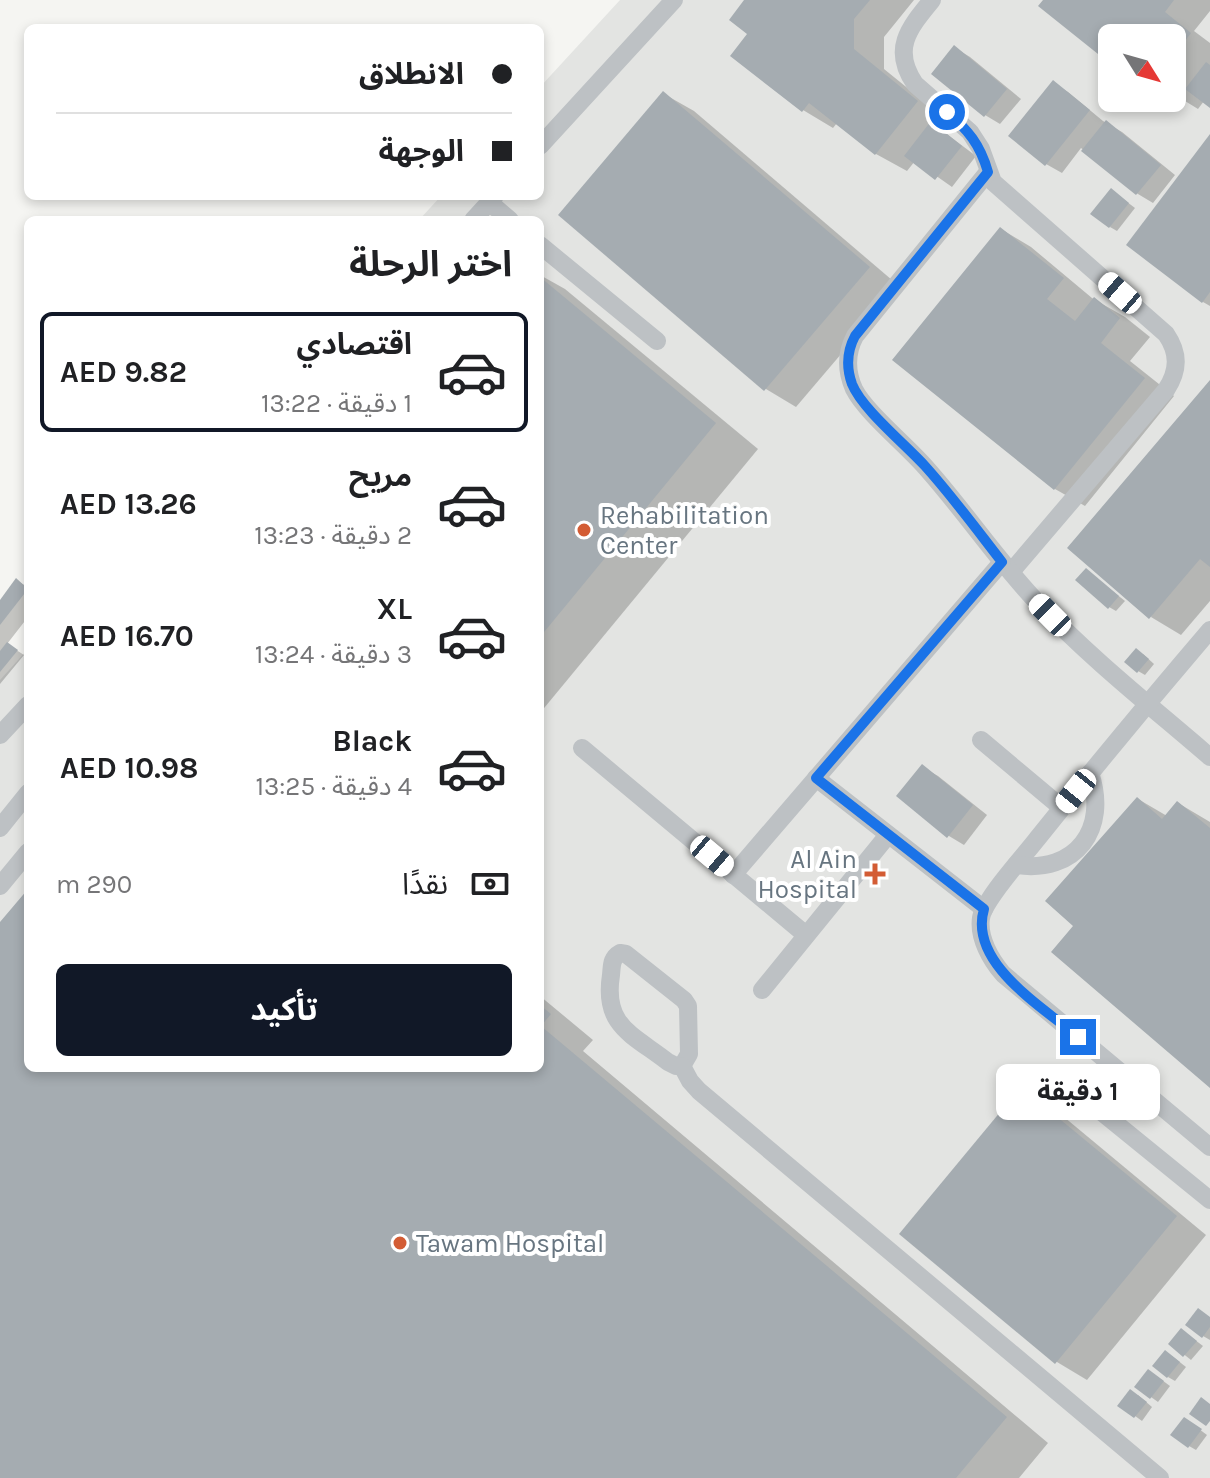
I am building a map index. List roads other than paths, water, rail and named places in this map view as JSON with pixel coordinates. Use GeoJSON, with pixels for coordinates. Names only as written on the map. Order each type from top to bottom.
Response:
{"type":"FeatureCollection","features":[{"type":"Feature","properties":{"kind":"lane"},"geometry":{"type":"LineString","coordinates":[[544,142],[674,0]]}},
{"type":"Feature","properties":{"kind":"lane"},"geometry":{"type":"LineString","coordinates":[[733,875],[816,778],[1166,390],[1176,371],[1172,342],[1166,334],[998,188],[970,132],[915,84],[904,64],[903,43],[932,0]]}},
{"type":"Feature","properties":{"kind":"lane"},"geometry":{"type":"LineString","coordinates":[[988,172],[855,336],[848,358],[851,381],[863,402],[926,467],[1006,567],[1064,629],[1210,757]]}},
{"type":"Feature","properties":{"kind":"lane"},"geometry":{"type":"LineString","coordinates":[[477,216],[491,200]]}},
{"type":"Feature","properties":{"kind":"lane"},"geometry":{"type":"LineString","coordinates":[[493,200],[507,216]]}},
{"type":"Feature","properties":{"kind":"lane"},"geometry":{"type":"LineString","coordinates":[[544,248],[657,341]]}},
{"type":"Feature","properties":{"kind":"lane"},"geometry":{"type":"LineString","coordinates":[[1210,630],[1016,865],[984,909],[981,920],[989,955],[1003,974],[1210,1147]]}},
{"type":"Feature","properties":{"kind":"lane"},"geometry":{"type":"LineString","coordinates":[[0,735],[24,716]]}},
{"type":"Feature","properties":{"kind":"lane"},"geometry":{"type":"LineString","coordinates":[[981,740],[1062,808]]}},
{"type":"Feature","properties":{"kind":"lane"},"geometry":{"type":"LineString","coordinates":[[582,748],[806,935]]}},
{"type":"Feature","properties":{"kind":"lane"},"geometry":{"type":"LineString","coordinates":[[1016,865],[1049,865],[1064,859],[1083,843],[1095,821],[1097,805],[1090,773]]}},
{"type":"Feature","properties":{"kind":"lane"},"geometry":{"type":"LineString","coordinates":[[816,778],[984,909]]}},
{"type":"Feature","properties":{"kind":"lane"},"geometry":{"type":"LineString","coordinates":[[0,828],[24,798]]}},
{"type":"Feature","properties":{"kind":"lane"},"geometry":{"type":"LineString","coordinates":[[762,990],[888,835]]}},
{"type":"Feature","properties":{"kind":"lane"},"geometry":{"type":"LineString","coordinates":[[0,886],[24,857]]}},
{"type":"Feature","properties":{"kind":"lane"},"geometry":{"type":"LineString","coordinates":[[626,954],[688,1006],[689,1054],[682,1066],[668,1062],[622,1026],[613,1015],[608,991],[615,956],[626,954]]}},
{"type":"Feature","properties":{"kind":"lane"},"geometry":{"type":"LineString","coordinates":[[682,1066],[699,1091],[1160,1478]]}},
{"type":"Feature","properties":{"kind":"lane"},"geometry":{"type":"LineString","coordinates":[[1082,1096],[1210,1200]]}},
{"type":"Feature","properties":{"kind":"place","name":"Rehabilitation Center"},"geometry":{"type":"Point","coordinates":[584,530]}},
{"type":"Feature","properties":{"kind":"place","name":"Al Ain Hospital"},"geometry":{"type":"Point","coordinates":[875,874]}},
{"type":"Feature","properties":{"kind":"place","name":"Tawam Hospital"},"geometry":{"type":"Point","coordinates":[400,1243]}}]}
